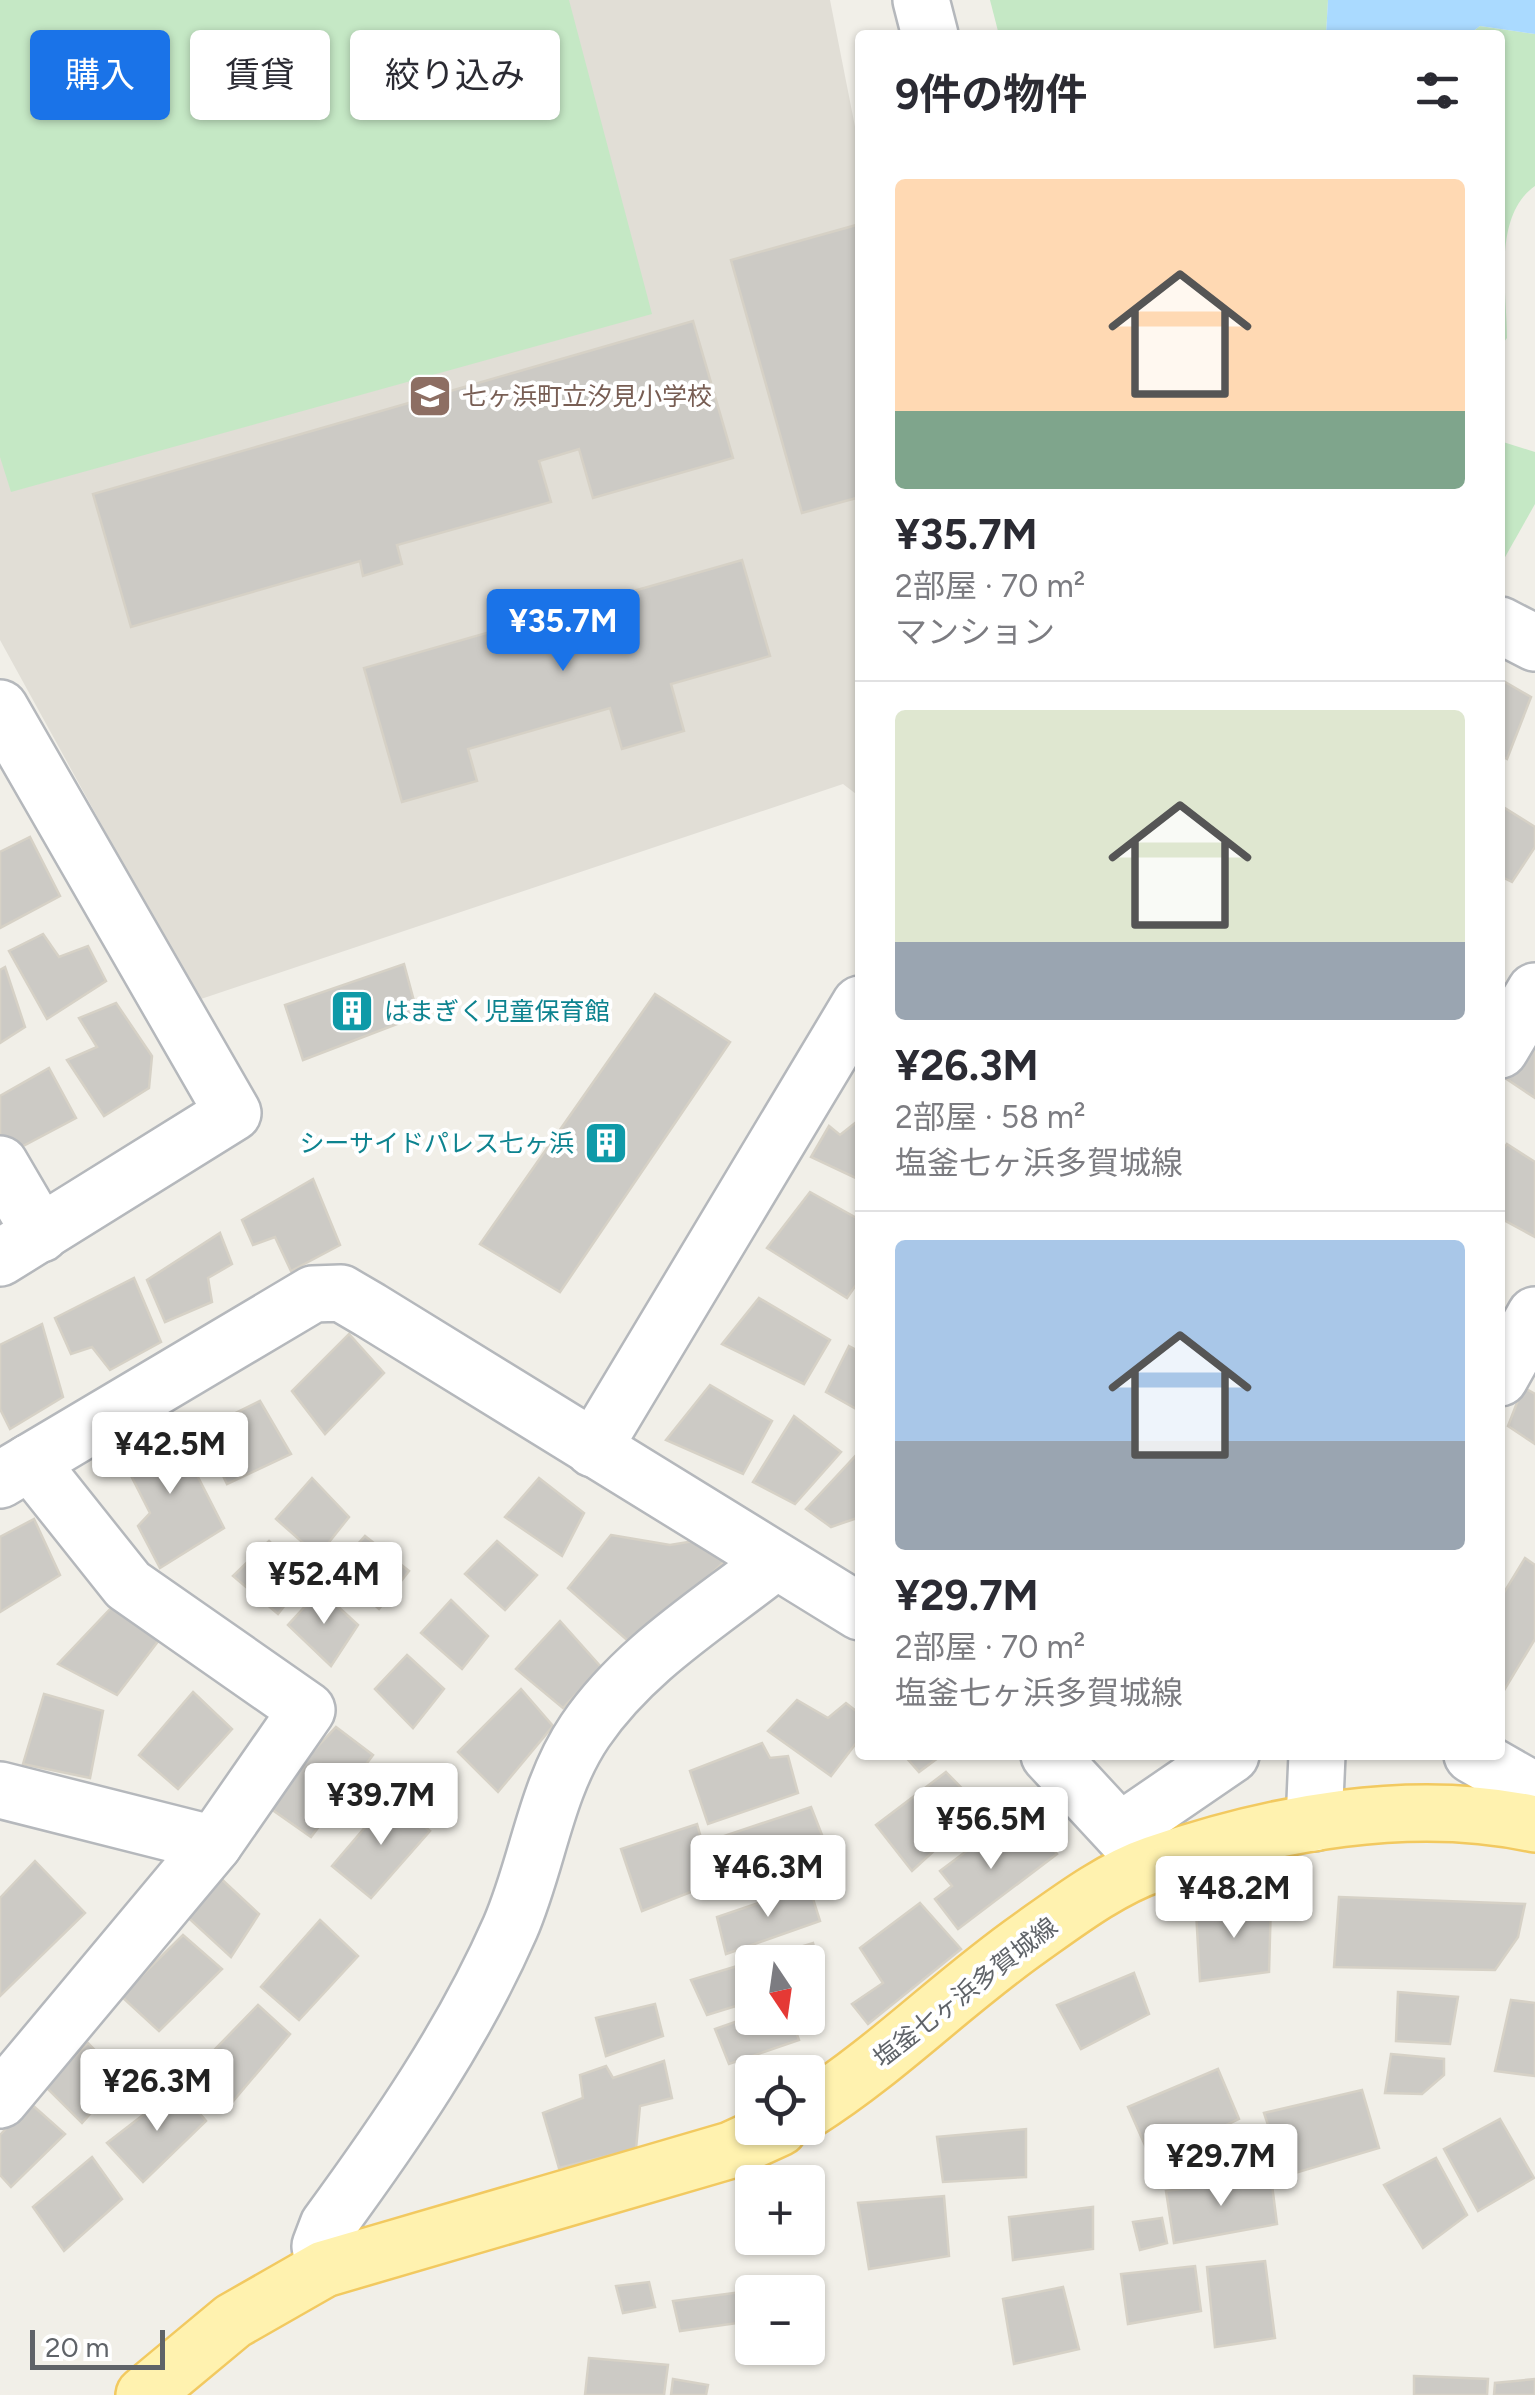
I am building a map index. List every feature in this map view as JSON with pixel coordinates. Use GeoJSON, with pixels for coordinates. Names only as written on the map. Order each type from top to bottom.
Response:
{"type":"FeatureCollection","features":[{"type":"Feature","properties":{"kind":"main road","name":"塩釜七ヶ浜多賀城線"},"geometry":{"type":"LineString","coordinates":[[825,2098],[1027,1940],[1090,1897],[1136,1848],[1314,1824],[1433,1814],[1535,1824]]}},
{"type":"Feature","properties":{"kind":"main road"},"geometry":{"type":"LineString","coordinates":[[144,2395],[233,2321],[324,2269],[742,2145]]}},
{"type":"Feature","properties":{"kind":"street"},"geometry":{"type":"LineString","coordinates":[[921,0],[929,30]]}},
{"type":"Feature","properties":{"kind":"street"},"geometry":{"type":"LineString","coordinates":[[1505,627],[1535,643]]}},
{"type":"Feature","properties":{"kind":"street"},"geometry":{"type":"LineString","coordinates":[[0,708],[233,1114],[21,1246],[0,1164]]}},
{"type":"Feature","properties":{"kind":"street"},"geometry":{"type":"LineString","coordinates":[[1505,1042],[1535,991]]}},
{"type":"Feature","properties":{"kind":"street"},"geometry":{"type":"LineString","coordinates":[[593,1449],[844,1070],[855,1025]]}},
{"type":"Feature","properties":{"kind":"street"},"geometry":{"type":"LineString","coordinates":[[0,2100],[23,2039],[214,1844],[307,1710],[128,1585],[15,1471],[313,1294],[327,1291],[370,1310],[776,1560],[852,1590]]}},
{"type":"Feature","properties":{"kind":"street"},"geometry":{"type":"LineString","coordinates":[[1505,1369],[1535,1315]]}},
{"type":"Feature","properties":{"kind":"street"},"geometry":{"type":"LineString","coordinates":[[324,2269],[320,2246],[328,2225],[445,2052],[511,1926],[538,1834],[584,1733],[637,1668],[776,1560]]}},
{"type":"Feature","properties":{"kind":"street"},"geometry":{"type":"LineString","coordinates":[[1055,1760],[1136,1848],[1226,1760]]}},
{"type":"Feature","properties":{"kind":"street"},"geometry":{"type":"LineString","coordinates":[[1314,1824],[1317,1760]]}},
{"type":"Feature","properties":{"kind":"street"},"geometry":{"type":"LineString","coordinates":[[1481,1760],[1535,1791]]}},
{"type":"Feature","properties":{"kind":"street"},"geometry":{"type":"LineString","coordinates":[[0,1790],[214,1844]]}},
{"type":"Feature","properties":{"kind":"shaded area","name":"七ヶ浜町立汐見小学校"},"geometry":{"type":"Polygon","coordinates":[[[0,0],[830,0],[855,127],[855,793],[843,784],[198,1000],[0,640],[0,0]]]}},
{"type":"Feature","properties":{"kind":"green space"},"geometry":{"type":"Polygon","coordinates":[[[0,0],[569,0],[652,314],[11,492],[0,457],[0,0]]]}},
{"type":"Feature","properties":{"kind":"green space"},"geometry":{"type":"Polygon","coordinates":[[[990,0],[1328,0],[1326,30],[998,30],[990,0]]]}},
{"type":"Feature","properties":{"kind":"green space"},"geometry":{"type":"Polygon","coordinates":[[[1480,26],[1535,34],[1535,186],[1521,199],[1512,216],[1505,256],[1505,30],[1475,30],[1480,26]]]}},
{"type":"Feature","properties":{"kind":"green space"},"geometry":{"type":"Polygon","coordinates":[[[1505,277],[1507,338],[1505,341],[1505,277]]]}},
{"type":"Feature","properties":{"kind":"green space"},"geometry":{"type":"Polygon","coordinates":[[[1505,443],[1535,452],[1535,504],[1505,557],[1505,443]]]}},
{"type":"Feature","properties":{"kind":"water"},"geometry":{"type":"Polygon","coordinates":[[[1328,0],[1535,0],[1535,34],[1480,26],[1475,30],[1326,30],[1328,0]]]}},
{"type":"Feature","properties":{"kind":"building"},"geometry":{"type":"Polygon","coordinates":[[[855,225],[855,498],[802,513],[731,260],[855,225]]]}},
{"type":"Feature","properties":{"kind":"building"},"geometry":{"type":"Polygon","coordinates":[[[693,321],[733,458],[593,498],[579,449],[539,461],[551,502],[397,545],[402,564],[363,576],[360,561],[131,627],[93,494],[693,321]]]}},
{"type":"Feature","properties":{"kind":"building"},"geometry":{"type":"Polygon","coordinates":[[[742,560],[770,656],[671,684],[684,731],[622,749],[610,708],[468,749],[477,781],[402,802],[364,668],[742,560]]]}},
{"type":"Feature","properties":{"kind":"building"},"geometry":{"type":"Polygon","coordinates":[[[1505,682],[1531,697],[1505,758],[1505,682]]]}},
{"type":"Feature","properties":{"kind":"building"},"geometry":{"type":"Polygon","coordinates":[[[1505,808],[1535,827],[1535,847],[1512,882],[1505,878],[1505,808]]]}},
{"type":"Feature","properties":{"kind":"building"},"geometry":{"type":"Polygon","coordinates":[[[30,837],[60,896],[0,928],[0,852],[30,837]]]}},
{"type":"Feature","properties":{"kind":"building"},"geometry":{"type":"Polygon","coordinates":[[[43,934],[59,957],[88,946],[106,981],[47,1019],[9,951],[43,934]]]}},
{"type":"Feature","properties":{"kind":"building","name":"はまぎく児童保育館"},"geometry":{"type":"Polygon","coordinates":[[[404,964],[418,1016],[303,1060],[285,1005],[404,964]]]}},
{"type":"Feature","properties":{"kind":"building"},"geometry":{"type":"Polygon","coordinates":[[[5,967],[25,1027],[0,1043],[0,970],[5,967]]]}},
{"type":"Feature","properties":{"kind":"building","name":"シーサイドパレス七ヶ浜"},"geometry":{"type":"Polygon","coordinates":[[[655,994],[730,1042],[560,1292],[480,1244],[655,994]]]}},
{"type":"Feature","properties":{"kind":"building"},"geometry":{"type":"Polygon","coordinates":[[[116,1003],[152,1056],[149,1088],[104,1116],[67,1060],[97,1047],[79,1018],[116,1003]]]}},
{"type":"Feature","properties":{"kind":"building"},"geometry":{"type":"Polygon","coordinates":[[[1535,1028],[1535,1098],[1505,1078],[1505,1072],[1535,1028]]]}},
{"type":"Feature","properties":{"kind":"building"},"geometry":{"type":"Polygon","coordinates":[[[49,1068],[76,1118],[6,1155],[0,1145],[0,1096],[49,1068]]]}},
{"type":"Feature","properties":{"kind":"building"},"geometry":{"type":"Polygon","coordinates":[[[855,1123],[855,1178],[811,1157],[829,1126],[840,1135],[855,1123]]]}},
{"type":"Feature","properties":{"kind":"building"},"geometry":{"type":"Polygon","coordinates":[[[1507,1144],[1535,1162],[1535,1237],[1505,1221],[1507,1144]]]}},
{"type":"Feature","properties":{"kind":"building"},"geometry":{"type":"Polygon","coordinates":[[[313,1179],[340,1245],[291,1271],[275,1237],[253,1245],[242,1220],[313,1179]]]}},
{"type":"Feature","properties":{"kind":"building"},"geometry":{"type":"Polygon","coordinates":[[[810,1192],[855,1217],[855,1286],[847,1298],[767,1248],[810,1192]]]}},
{"type":"Feature","properties":{"kind":"building"},"geometry":{"type":"Polygon","coordinates":[[[220,1233],[232,1264],[208,1278],[212,1302],[165,1322],[147,1280],[220,1233]]]}},
{"type":"Feature","properties":{"kind":"building"},"geometry":{"type":"Polygon","coordinates":[[[134,1278],[161,1342],[110,1370],[92,1347],[71,1354],[55,1318],[134,1278]]]}},
{"type":"Feature","properties":{"kind":"building"},"geometry":{"type":"Polygon","coordinates":[[[759,1298],[830,1340],[804,1384],[722,1344],[759,1298]]]}},
{"type":"Feature","properties":{"kind":"building"},"geometry":{"type":"Polygon","coordinates":[[[42,1324],[63,1397],[10,1429],[0,1409],[0,1345],[42,1324]]]}},
{"type":"Feature","properties":{"kind":"building"},"geometry":{"type":"Polygon","coordinates":[[[349,1334],[384,1373],[325,1434],[292,1391],[349,1334]]]}},
{"type":"Feature","properties":{"kind":"building"},"geometry":{"type":"Polygon","coordinates":[[[849,1346],[855,1349],[855,1408],[826,1392],[849,1346]]]}},
{"type":"Feature","properties":{"kind":"building"},"geometry":{"type":"Polygon","coordinates":[[[710,1385],[772,1421],[743,1474],[666,1440],[710,1385]]]}},
{"type":"Feature","properties":{"kind":"building"},"geometry":{"type":"Polygon","coordinates":[[[1523,1387],[1535,1394],[1535,1444],[1508,1426],[1523,1387]]]}},
{"type":"Feature","properties":{"kind":"building"},"geometry":{"type":"Polygon","coordinates":[[[260,1401],[291,1454],[227,1484],[201,1430],[260,1401]]]}},
{"type":"Feature","properties":{"kind":"building"},"geometry":{"type":"Polygon","coordinates":[[[794,1416],[841,1452],[795,1504],[753,1482],[794,1416]]]}},
{"type":"Feature","properties":{"kind":"building"},"geometry":{"type":"Polygon","coordinates":[[[172,1426],[224,1528],[160,1568],[138,1526],[150,1513],[120,1454],[172,1426]]]}},
{"type":"Feature","properties":{"kind":"building"},"geometry":{"type":"Polygon","coordinates":[[[855,1456],[855,1519],[831,1527],[806,1509],[855,1456]]]}},
{"type":"Feature","properties":{"kind":"building"},"geometry":{"type":"Polygon","coordinates":[[[312,1478],[349,1517],[318,1556],[276,1519],[312,1478]]]}},
{"type":"Feature","properties":{"kind":"building"},"geometry":{"type":"Polygon","coordinates":[[[539,1478],[584,1513],[562,1556],[505,1517],[539,1478]]]}},
{"type":"Feature","properties":{"kind":"building"},"geometry":{"type":"Polygon","coordinates":[[[34,1519],[60,1575],[0,1612],[0,1537],[34,1519]]]}},
{"type":"Feature","properties":{"kind":"building"},"geometry":{"type":"Polygon","coordinates":[[[611,1535],[670,1545],[706,1539],[725,1561],[634,1646],[568,1588],[611,1535]]]}},
{"type":"Feature","properties":{"kind":"building"},"geometry":{"type":"Polygon","coordinates":[[[365,1536],[409,1571],[379,1609],[335,1570],[365,1536]]]}},
{"type":"Feature","properties":{"kind":"building"},"geometry":{"type":"Polygon","coordinates":[[[269,1541],[306,1578],[278,1614],[233,1576],[269,1541]]]}},
{"type":"Feature","properties":{"kind":"building"},"geometry":{"type":"Polygon","coordinates":[[[497,1541],[537,1575],[505,1610],[465,1574],[497,1541]]]}},
{"type":"Feature","properties":{"kind":"building"},"geometry":{"type":"Polygon","coordinates":[[[1525,1558],[1535,1565],[1535,1639],[1505,1689],[1505,1591],[1525,1558]]]}},
{"type":"Feature","properties":{"kind":"building"},"geometry":{"type":"Polygon","coordinates":[[[320,1590],[358,1625],[331,1666],[288,1625],[320,1590]]]}},
{"type":"Feature","properties":{"kind":"building"},"geometry":{"type":"Polygon","coordinates":[[[451,1600],[488,1636],[462,1669],[421,1633],[451,1600]]]}},
{"type":"Feature","properties":{"kind":"building"},"geometry":{"type":"Polygon","coordinates":[[[111,1608],[159,1640],[117,1695],[58,1664],[111,1608]]]}},
{"type":"Feature","properties":{"kind":"building"},"geometry":{"type":"Polygon","coordinates":[[[560,1621],[601,1667],[563,1708],[516,1669],[560,1621]]]}},
{"type":"Feature","properties":{"kind":"building"},"geometry":{"type":"Polygon","coordinates":[[[407,1655],[444,1689],[413,1728],[375,1689],[407,1655]]]}},
{"type":"Feature","properties":{"kind":"building"},"geometry":{"type":"Polygon","coordinates":[[[521,1689],[553,1726],[498,1792],[458,1752],[521,1689]]]}},
{"type":"Feature","properties":{"kind":"building"},"geometry":{"type":"Polygon","coordinates":[[[193,1692],[232,1729],[178,1789],[139,1755],[193,1692]]]}},
{"type":"Feature","properties":{"kind":"building"},"geometry":{"type":"Polygon","coordinates":[[[44,1694],[103,1711],[90,1778],[23,1764],[44,1694]]]}},
{"type":"Feature","properties":{"kind":"building"},"geometry":{"type":"Polygon","coordinates":[[[797,1700],[828,1718],[846,1703],[855,1710],[855,1745],[831,1776],[768,1731],[797,1700]]]}},
{"type":"Feature","properties":{"kind":"building"},"geometry":{"type":"Polygon","coordinates":[[[336,1727],[373,1755],[311,1837],[264,1804],[336,1727]]]}},
{"type":"Feature","properties":{"kind":"building"},"geometry":{"type":"Polygon","coordinates":[[[762,1743],[770,1758],[788,1756],[798,1793],[708,1824],[690,1771],[762,1743]]]}},
{"type":"Feature","properties":{"kind":"building"},"geometry":{"type":"Polygon","coordinates":[[[908,1760],[935,1760],[919,1772],[908,1760]]]}},
{"type":"Feature","properties":{"kind":"building"},"geometry":{"type":"Polygon","coordinates":[[[946,1772],[981,1808],[912,1871],[876,1825],[946,1772]]]}},
{"type":"Feature","properties":{"kind":"building"},"geometry":{"type":"Polygon","coordinates":[[[390,1798],[430,1831],[371,1898],[332,1866],[390,1798]]]}},
{"type":"Feature","properties":{"kind":"building"},"geometry":{"type":"Polygon","coordinates":[[[811,1807],[833,1863],[742,1893],[724,1836],[811,1807]]]}},
{"type":"Feature","properties":{"kind":"building"},"geometry":{"type":"Polygon","coordinates":[[[1008,1820],[1026,1843],[1040,1832],[1057,1854],[958,1929],[935,1899],[952,1886],[940,1871],[1008,1820]]]}},
{"type":"Feature","properties":{"kind":"building"},"geometry":{"type":"Polygon","coordinates":[[[697,1824],[714,1883],[642,1911],[621,1849],[697,1824]]]}},
{"type":"Feature","properties":{"kind":"building"},"geometry":{"type":"Polygon","coordinates":[[[35,1861],[85,1913],[0,1996],[0,1898],[35,1861]]]}},
{"type":"Feature","properties":{"kind":"building"},"geometry":{"type":"Polygon","coordinates":[[[216,1874],[259,1914],[231,1957],[182,1912],[216,1874]]]}},
{"type":"Feature","properties":{"kind":"building"},"geometry":{"type":"Polygon","coordinates":[[[809,1886],[820,1921],[752,1945],[735,1945],[735,1951],[726,1954],[717,1917],[809,1886]]]}},
{"type":"Feature","properties":{"kind":"building"},"geometry":{"type":"Polygon","coordinates":[[[1339,1897],[1525,1904],[1518,1937],[1495,1970],[1334,1967],[1339,1897]]]}},
{"type":"Feature","properties":{"kind":"building"},"geometry":{"type":"Polygon","coordinates":[[[1271,1901],[1269,1972],[1200,1981],[1196,1911],[1271,1901]]]}},
{"type":"Feature","properties":{"kind":"building"},"geometry":{"type":"Polygon","coordinates":[[[920,1903],[961,1949],[868,2024],[852,2004],[883,1983],[860,1948],[920,1903]]]}},
{"type":"Feature","properties":{"kind":"building"},"geometry":{"type":"Polygon","coordinates":[[[320,1920],[358,1956],[299,2020],[261,1987],[320,1920]]]}},
{"type":"Feature","properties":{"kind":"building"},"geometry":{"type":"Polygon","coordinates":[[[183,1935],[222,1969],[159,2031],[121,1996],[183,1935]]]}},
{"type":"Feature","properties":{"kind":"building"},"geometry":{"type":"Polygon","coordinates":[[[735,1967],[735,2006],[707,2015],[691,1980],[735,1967]]]}},
{"type":"Feature","properties":{"kind":"building"},"geometry":{"type":"Polygon","coordinates":[[[1134,1973],[1149,2014],[1081,2049],[1057,2005],[1134,1973]]]}},
{"type":"Feature","properties":{"kind":"building"},"geometry":{"type":"Polygon","coordinates":[[[1398,1992],[1458,1997],[1450,2044],[1396,2041],[1398,1992]]]}},
{"type":"Feature","properties":{"kind":"building"},"geometry":{"type":"Polygon","coordinates":[[[1511,2000],[1535,2003],[1535,2076],[1495,2071],[1511,2000]]]}},
{"type":"Feature","properties":{"kind":"building"},"geometry":{"type":"Polygon","coordinates":[[[655,2004],[663,2036],[606,2056],[596,2018],[655,2004]]]}},
{"type":"Feature","properties":{"kind":"building"},"geometry":{"type":"Polygon","coordinates":[[[258,2005],[290,2034],[229,2106],[190,2075],[258,2005]]]}},
{"type":"Feature","properties":{"kind":"building"},"geometry":{"type":"Polygon","coordinates":[[[735,2022],[735,2035],[797,2035],[799,2040],[755,2055],[735,2055],[735,2062],[729,2064],[715,2029],[735,2022]]]}},
{"type":"Feature","properties":{"kind":"building"},"geometry":{"type":"Polygon","coordinates":[[[88,2043],[122,2078],[82,2123],[45,2086],[88,2043]]]}},
{"type":"Feature","properties":{"kind":"building"},"geometry":{"type":"Polygon","coordinates":[[[1391,2054],[1444,2059],[1444,2075],[1422,2094],[1385,2093],[1391,2054]]]}},
{"type":"Feature","properties":{"kind":"building"},"geometry":{"type":"Polygon","coordinates":[[[664,2061],[672,2098],[640,2106],[636,2149],[559,2168],[543,2113],[583,2098],[580,2075],[606,2066],[613,2078],[664,2061]]]}},
{"type":"Feature","properties":{"kind":"building"},"geometry":{"type":"Polygon","coordinates":[[[1218,2069],[1239,2119],[1152,2161],[1128,2107],[1218,2069]]]}},
{"type":"Feature","properties":{"kind":"building"},"geometry":{"type":"Polygon","coordinates":[[[178,2088],[206,2121],[143,2182],[107,2143],[178,2088]]]}},
{"type":"Feature","properties":{"kind":"building"},"geometry":{"type":"Polygon","coordinates":[[[1362,2090],[1379,2148],[1285,2176],[1264,2113],[1362,2090]]]}},
{"type":"Feature","properties":{"kind":"building"},"geometry":{"type":"Polygon","coordinates":[[[30,2103],[65,2134],[11,2187],[0,2175],[0,2135],[30,2103]]]}},
{"type":"Feature","properties":{"kind":"building"},"geometry":{"type":"Polygon","coordinates":[[[1500,2119],[1534,2178],[1478,2211],[1444,2149],[1500,2119]]]}},
{"type":"Feature","properties":{"kind":"building"},"geometry":{"type":"Polygon","coordinates":[[[1026,2129],[1026,2177],[943,2182],[937,2137],[1026,2129]]]}},
{"type":"Feature","properties":{"kind":"building"},"geometry":{"type":"Polygon","coordinates":[[[92,2157],[122,2199],[64,2251],[33,2207],[92,2157]]]}},
{"type":"Feature","properties":{"kind":"building"},"geometry":{"type":"Polygon","coordinates":[[[1436,2158],[1467,2215],[1423,2248],[1384,2185],[1436,2158]]]}},
{"type":"Feature","properties":{"kind":"building"},"geometry":{"type":"Polygon","coordinates":[[[1271,2177],[1277,2224],[1174,2243],[1166,2191],[1271,2177]]]}},
{"type":"Feature","properties":{"kind":"building"},"geometry":{"type":"Polygon","coordinates":[[[944,2196],[949,2256],[869,2269],[858,2203],[944,2196]]]}},
{"type":"Feature","properties":{"kind":"building"},"geometry":{"type":"Polygon","coordinates":[[[1093,2207],[1093,2249],[1013,2260],[1009,2217],[1093,2207]]]}},
{"type":"Feature","properties":{"kind":"building"},"geometry":{"type":"Polygon","coordinates":[[[1162,2218],[1167,2243],[1140,2250],[1133,2222],[1162,2218]]]}},
{"type":"Feature","properties":{"kind":"building"},"geometry":{"type":"Polygon","coordinates":[[[1265,2261],[1275,2338],[1215,2347],[1207,2267],[1265,2261]]]}},
{"type":"Feature","properties":{"kind":"building"},"geometry":{"type":"Polygon","coordinates":[[[1195,2266],[1201,2311],[1128,2324],[1121,2274],[1195,2266]]]}},
{"type":"Feature","properties":{"kind":"building"},"geometry":{"type":"Polygon","coordinates":[[[649,2282],[655,2307],[623,2313],[616,2286],[649,2282]]]}},
{"type":"Feature","properties":{"kind":"building"},"geometry":{"type":"Polygon","coordinates":[[[1063,2287],[1079,2349],[1014,2364],[1003,2299],[1063,2287]]]}},
{"type":"Feature","properties":{"kind":"building"},"geometry":{"type":"Polygon","coordinates":[[[735,2293],[735,2323],[680,2331],[673,2301],[735,2293]]]}},
{"type":"Feature","properties":{"kind":"building"},"geometry":{"type":"Polygon","coordinates":[[[589,2358],[668,2365],[664,2395],[585,2395],[589,2358]]]}},
{"type":"Feature","properties":{"kind":"building"},"geometry":{"type":"Polygon","coordinates":[[[1414,2376],[1488,2379],[1487,2395],[1414,2395],[1414,2376]]]}},
{"type":"Feature","properties":{"kind":"building"},"geometry":{"type":"Polygon","coordinates":[[[673,2379],[708,2385],[706,2395],[671,2395],[673,2379]]]}},
{"type":"Feature","properties":{"kind":"building"},"geometry":{"type":"Polygon","coordinates":[[[1535,2379],[1535,2395],[1494,2395],[1495,2383],[1535,2379]]]}},
{"type":"Feature","properties":{"kind":"place","name":"七ヶ浜町立汐見小学校"},"geometry":{"type":"Point","coordinates":[430,396]}},
{"type":"Feature","properties":{"kind":"place","name":"はまぎく児童保育館"},"geometry":{"type":"Point","coordinates":[352,1011]}},
{"type":"Feature","properties":{"kind":"place","name":"シーサイドパレス七ヶ浜"},"geometry":{"type":"Point","coordinates":[606,1143]}}]}
